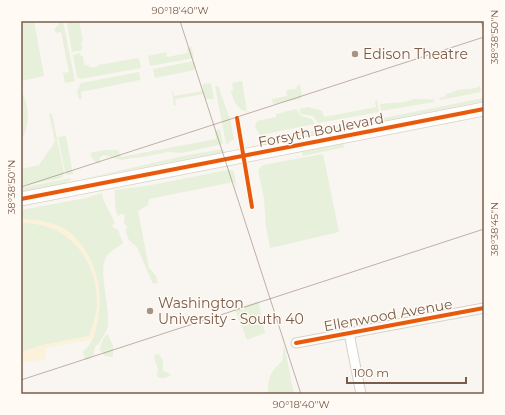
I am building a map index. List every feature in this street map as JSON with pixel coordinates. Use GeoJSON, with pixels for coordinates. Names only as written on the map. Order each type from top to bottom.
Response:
{"type":"FeatureCollection","features":[{"type":"Feature","properties":{"kind":"main road","name":"Forsyth Boulevard"},"geometry":{"type":"LineString","coordinates":[[21,199],[484,109]]}},
{"type":"Feature","properties":{"kind":"street","name":"Ellenwood Avenue"},"geometry":{"type":"LineString","coordinates":[[296,343],[484,308]]}},
{"type":"Feature","properties":{"kind":"street"},"geometry":{"type":"LineString","coordinates":[[349,333],[361,394]]}},
{"type":"Feature","properties":{"kind":"green space"},"geometry":{"type":"Polygon","coordinates":[[[21,21],[34,21],[44,76],[21,81],[21,21]]]}},
{"type":"Feature","properties":{"kind":"green space"},"geometry":{"type":"Polygon","coordinates":[[[59,21],[63,21],[75,81],[65,83],[63,73],[69,72],[61,32],[57,33],[54,30],[59,21]]]}},
{"type":"Feature","properties":{"kind":"green space"},"geometry":{"type":"Polygon","coordinates":[[[79,21],[83,41],[81,42],[82,50],[72,52],[67,23],[79,21]]]}},
{"type":"Feature","properties":{"kind":"green space"},"geometry":{"type":"Polygon","coordinates":[[[191,47],[194,58],[150,66],[148,56],[166,52],[167,57],[188,53],[187,48],[191,47]]]}},
{"type":"Feature","properties":{"kind":"green space"},"geometry":{"type":"Polygon","coordinates":[[[80,53],[81,56],[83,56],[85,66],[89,65],[89,67],[97,67],[98,65],[139,58],[141,68],[80,79],[77,77],[73,55],[80,53]]]}},
{"type":"Feature","properties":{"kind":"green space"},"geometry":{"type":"Polygon","coordinates":[[[194,61],[196,67],[194,70],[155,78],[153,69],[194,61]]]}},
{"type":"Feature","properties":{"kind":"green space"},"geometry":{"type":"Polygon","coordinates":[[[139,72],[140,80],[81,92],[82,99],[79,99],[77,91],[81,83],[139,72]]]}},
{"type":"Feature","properties":{"kind":"green space"},"geometry":{"type":"Polygon","coordinates":[[[242,81],[247,111],[238,107],[234,101],[231,91],[233,90],[232,83],[242,81]]]}},
{"type":"Feature","properties":{"kind":"green space"},"geometry":{"type":"Polygon","coordinates":[[[211,83],[214,99],[205,99],[204,94],[175,99],[176,105],[174,105],[173,90],[174,96],[203,91],[203,84],[211,83]]]}},
{"type":"Feature","properties":{"kind":"green space"},"geometry":{"type":"Polygon","coordinates":[[[298,84],[300,85],[302,95],[300,99],[273,104],[272,99],[287,96],[286,90],[296,89],[298,84]]]}},
{"type":"Feature","properties":{"kind":"green space"},"geometry":{"type":"Polygon","coordinates":[[[215,86],[219,86],[230,118],[234,140],[226,144],[215,86]]]}},
{"type":"Feature","properties":{"kind":"green space"},"geometry":{"type":"Polygon","coordinates":[[[480,86],[481,92],[440,100],[439,98],[445,97],[446,94],[456,90],[477,88],[480,86]]]}},
{"type":"Feature","properties":{"kind":"green space"},"geometry":{"type":"Polygon","coordinates":[[[21,90],[26,103],[28,116],[26,129],[21,141],[21,90]]]}},
{"type":"Feature","properties":{"kind":"green space"},"geometry":{"type":"Polygon","coordinates":[[[484,98],[484,101],[384,121],[383,118],[484,98]]]}},
{"type":"Feature","properties":{"kind":"green space"},"geometry":{"type":"Polygon","coordinates":[[[414,99],[434,99],[434,102],[381,111],[380,104],[405,102],[414,99]]]}},
{"type":"Feature","properties":{"kind":"green space"},"geometry":{"type":"Polygon","coordinates":[[[377,100],[379,112],[318,123],[313,116],[301,114],[299,109],[309,107],[322,111],[324,117],[376,107],[375,102],[377,100]]]}},
{"type":"Feature","properties":{"kind":"green space"},"geometry":{"type":"Polygon","coordinates":[[[296,109],[301,116],[312,119],[315,124],[260,135],[255,127],[257,121],[276,117],[276,114],[296,109]]]}},
{"type":"Feature","properties":{"kind":"green space"},"geometry":{"type":"Polygon","coordinates":[[[49,113],[52,114],[64,173],[62,178],[21,186],[21,169],[39,165],[55,142],[49,113]]]}},
{"type":"Feature","properties":{"kind":"green space"},"geometry":{"type":"Polygon","coordinates":[[[380,118],[380,121],[262,144],[261,141],[380,118]]]}},
{"type":"Feature","properties":{"kind":"green space"},"geometry":{"type":"Polygon","coordinates":[[[220,129],[223,144],[182,153],[168,152],[121,160],[104,155],[99,158],[100,164],[94,161],[90,153],[104,150],[118,150],[121,157],[216,139],[215,131],[220,129]]]}},
{"type":"Feature","properties":{"kind":"green space"},"geometry":{"type":"Polygon","coordinates":[[[66,136],[73,174],[67,175],[65,172],[58,137],[66,136]]]}},
{"type":"Feature","properties":{"kind":"green space"},"geometry":{"type":"Polygon","coordinates":[[[343,144],[345,147],[303,156],[302,152],[343,144]]]}},
{"type":"Feature","properties":{"kind":"green space"},"geometry":{"type":"Polygon","coordinates":[[[223,149],[224,152],[87,178],[183,156],[223,149]]]}},
{"type":"Feature","properties":{"kind":"green space"},"geometry":{"type":"Polygon","coordinates":[[[323,154],[339,232],[270,248],[266,227],[264,198],[258,170],[263,165],[323,154]]]}},
{"type":"Feature","properties":{"kind":"green space"},"geometry":{"type":"Polygon","coordinates":[[[232,170],[234,172],[237,189],[234,182],[149,199],[148,205],[138,211],[149,268],[156,276],[158,283],[154,284],[137,247],[129,240],[125,230],[128,228],[124,223],[125,215],[121,214],[118,216],[114,190],[146,186],[232,170]]]}},
{"type":"Feature","properties":{"kind":"green space"},"geometry":{"type":"Polygon","coordinates":[[[70,178],[71,180],[63,184],[21,192],[21,188],[70,178]]]}},
{"type":"Feature","properties":{"kind":"green space"},"geometry":{"type":"Polygon","coordinates":[[[102,193],[103,199],[115,223],[112,226],[118,230],[123,243],[110,252],[103,265],[108,310],[108,325],[98,345],[96,345],[93,353],[95,354],[89,359],[85,360],[83,351],[93,338],[98,318],[100,299],[95,272],[87,254],[75,237],[65,229],[53,224],[21,219],[21,210],[86,198],[102,193]]]}},
{"type":"Feature","properties":{"kind":"green space"},"geometry":{"type":"Polygon","coordinates":[[[21,223],[38,224],[52,228],[66,236],[77,246],[86,258],[96,287],[97,303],[96,315],[89,336],[43,345],[21,352],[21,223]]]}},
{"type":"Feature","properties":{"kind":"green space"},"geometry":{"type":"Polygon","coordinates":[[[258,301],[265,333],[247,340],[235,309],[258,301]]]}},
{"type":"Feature","properties":{"kind":"green space"},"geometry":{"type":"Polygon","coordinates":[[[108,334],[113,346],[113,357],[105,356],[100,350],[101,343],[108,334]]]}},
{"type":"Feature","properties":{"kind":"green space"},"geometry":{"type":"Polygon","coordinates":[[[284,344],[294,394],[268,394],[269,379],[272,372],[282,361],[284,344]]]}},
{"type":"Feature","properties":{"kind":"green space"},"geometry":{"type":"Polygon","coordinates":[[[159,354],[163,360],[163,371],[171,374],[168,377],[160,378],[157,376],[158,369],[154,355],[159,354]]]}},
{"type":"Feature","properties":{"kind":"sand"},"geometry":{"type":"Polygon","coordinates":[[[21,219],[41,221],[59,226],[75,237],[85,250],[95,271],[98,282],[99,305],[93,339],[45,348],[46,359],[21,363],[21,352],[43,345],[89,336],[96,314],[97,289],[87,259],[78,247],[53,229],[38,224],[21,223],[21,219]]]}},
{"type":"Feature","properties":{"kind":"cycle path"},"geometry":{"type":"LineString","coordinates":[[21,199],[484,109]]}},
{"type":"Feature","properties":{"kind":"cycle path"},"geometry":{"type":"LineString","coordinates":[[237,118],[252,207]]}},
{"type":"Feature","properties":{"kind":"cycle path"},"geometry":{"type":"LineString","coordinates":[[296,343],[484,308]]}},
{"type":"Feature","properties":{"kind":"place","name":"Edison Theatre"},"geometry":{"type":"Point","coordinates":[355,54]}},
{"type":"Feature","properties":{"kind":"place","name":"Washington University - South 40"},"geometry":{"type":"Point","coordinates":[150,311]}}]}
